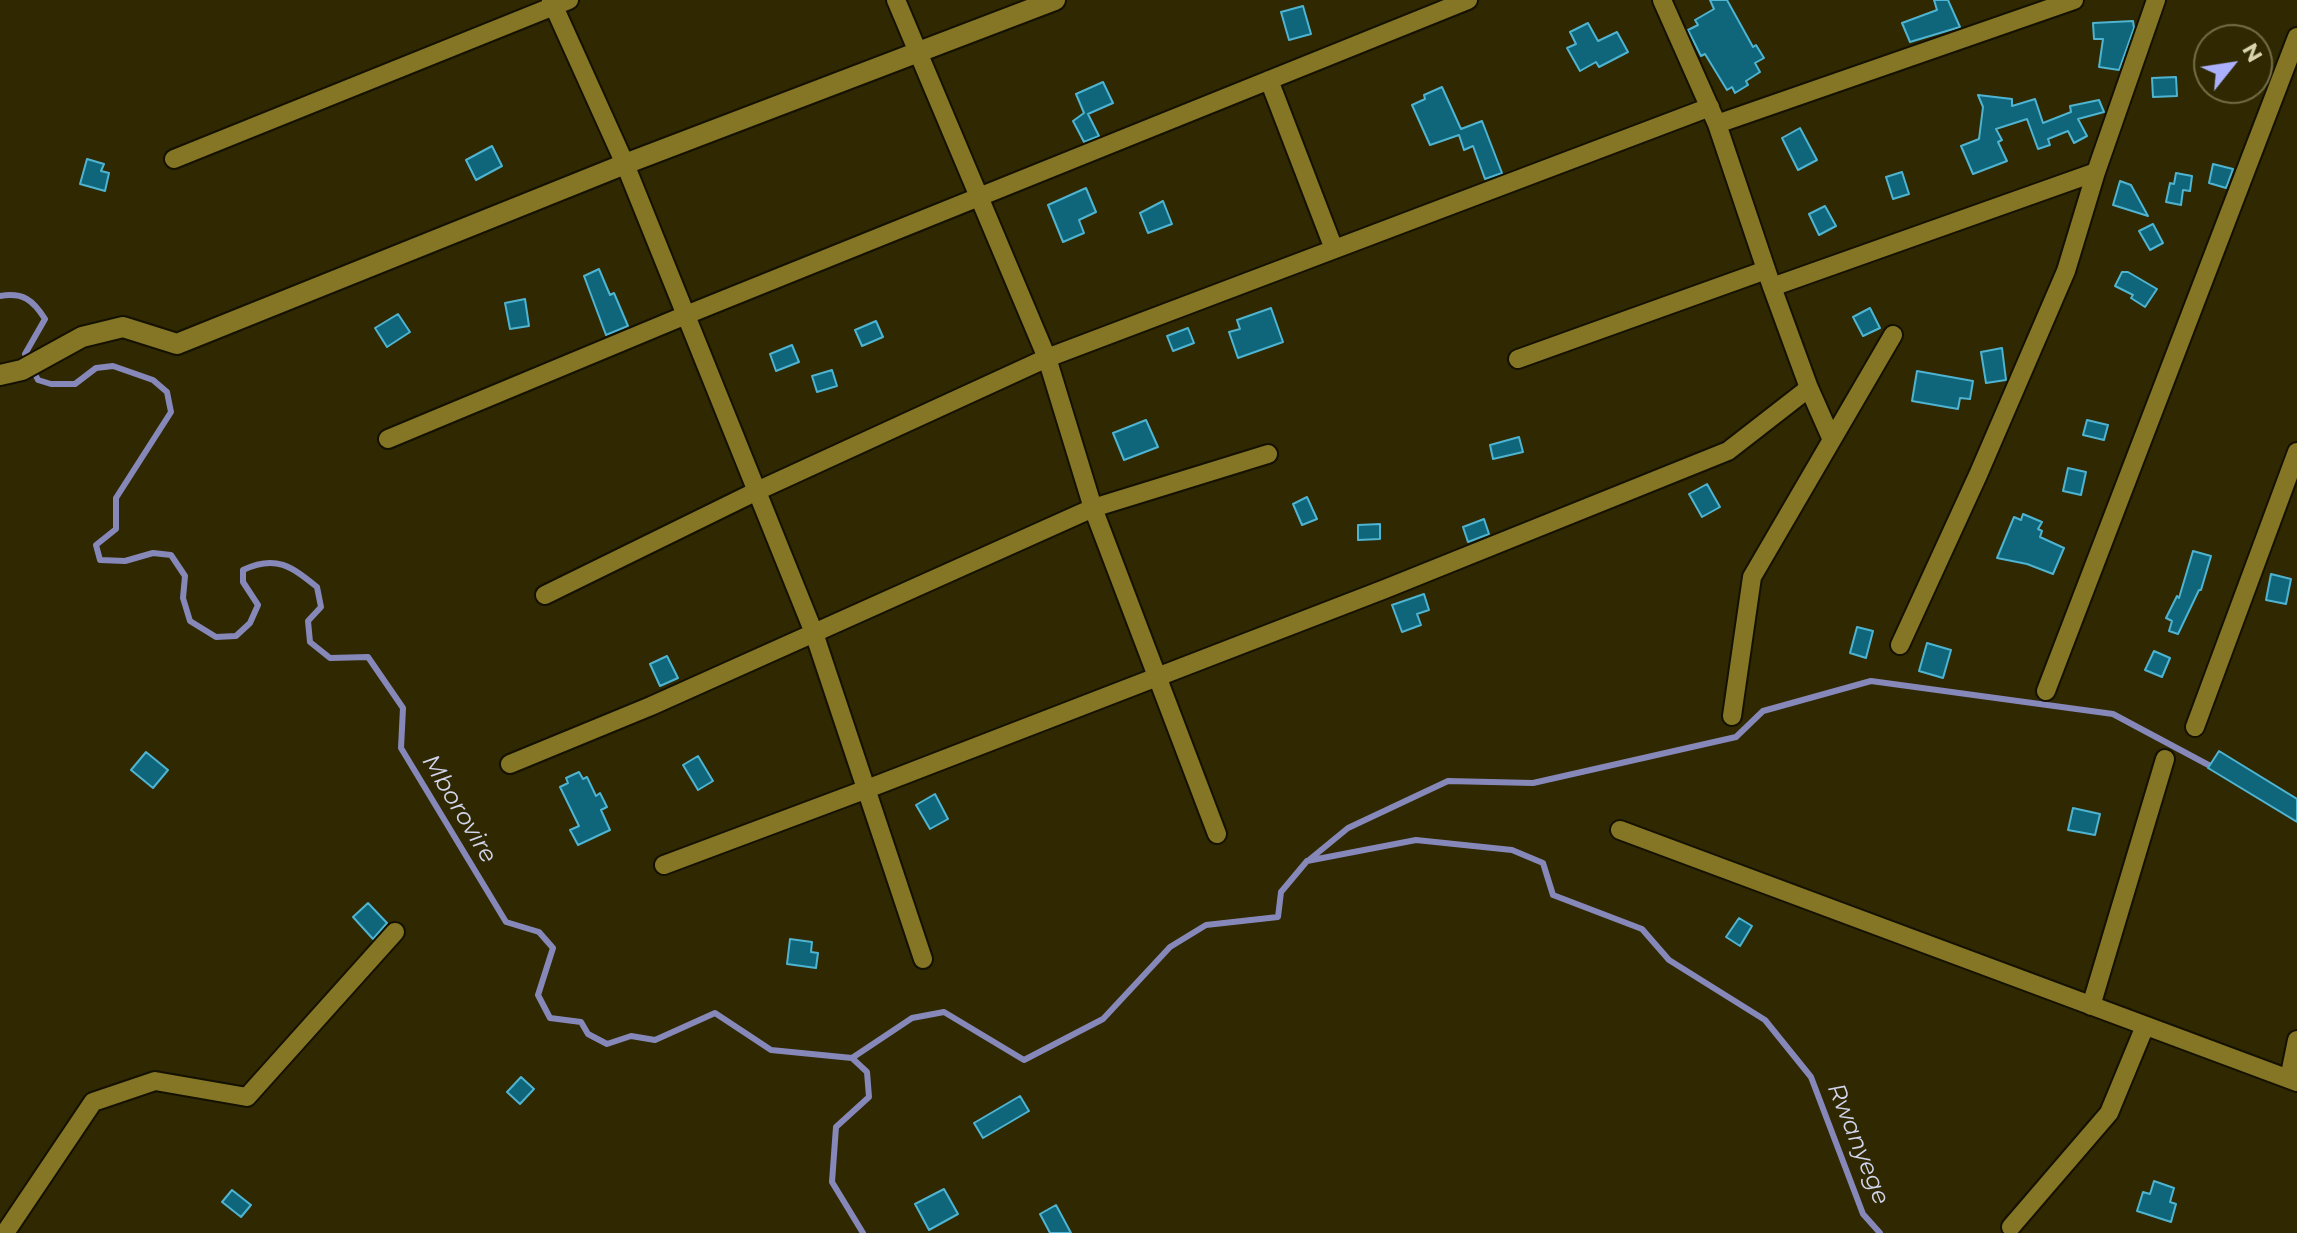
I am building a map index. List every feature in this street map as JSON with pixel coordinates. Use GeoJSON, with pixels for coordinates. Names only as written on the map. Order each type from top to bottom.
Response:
{"type":"FeatureCollection","features":[{"type":"Feature","properties":{"kind":"street"},"geometry":{"type":"LineString","coordinates":[[896,0],[1047,358],[1093,508],[1217,834]]}},
{"type":"Feature","properties":{"kind":"street"},"geometry":{"type":"LineString","coordinates":[[0,375],[29,366],[82,337],[123,327],[177,344],[625,164],[1055,0]]}},
{"type":"Feature","properties":{"kind":"street"},"geometry":{"type":"LineString","coordinates":[[388,439],[686,315],[1468,0]]}},
{"type":"Feature","properties":{"kind":"street"},"geometry":{"type":"LineString","coordinates":[[1662,0],[1714,116],[1769,279],[1809,388],[1832,440]]}},
{"type":"Feature","properties":{"kind":"street"},"geometry":{"type":"LineString","coordinates":[[545,595],[757,491],[1047,358],[1334,249],[1714,116],[2074,0]]}},
{"type":"Feature","properties":{"kind":"street"},"geometry":{"type":"LineString","coordinates":[[1900,645],[2066,271],[2096,172],[2156,0]]}},
{"type":"Feature","properties":{"kind":"street"},"geometry":{"type":"LineString","coordinates":[[174,159],[558,2],[814,633],[923,959]]}},
{"type":"Feature","properties":{"kind":"street"},"geometry":{"type":"LineString","coordinates":[[2046,691],[2297,37]]}},
{"type":"Feature","properties":{"kind":"street"},"geometry":{"type":"LineString","coordinates":[[1269,80],[1334,249]]}},
{"type":"Feature","properties":{"kind":"street"},"geometry":{"type":"LineString","coordinates":[[1518,359],[2096,172]]}},
{"type":"Feature","properties":{"kind":"street"},"geometry":{"type":"LineString","coordinates":[[1732,716],[1752,577],[1893,335]]}},
{"type":"Feature","properties":{"kind":"street"},"geometry":{"type":"LineString","coordinates":[[664,865],[1156,677],[1728,451],[1809,388]]}},
{"type":"Feature","properties":{"kind":"street"},"geometry":{"type":"LineString","coordinates":[[2195,727],[2297,452]]}},
{"type":"Feature","properties":{"kind":"street"},"geometry":{"type":"LineString","coordinates":[[510,764],[651,706],[1093,508],[1268,454]]}},
{"type":"Feature","properties":{"kind":"street"},"geometry":{"type":"LineString","coordinates":[[2091,1006],[2165,759]]}},
{"type":"Feature","properties":{"kind":"street"},"geometry":{"type":"LineString","coordinates":[[1620,830],[2293,1081],[2297,1040]]}},
{"type":"Feature","properties":{"kind":"street"},"geometry":{"type":"LineString","coordinates":[[5,1233],[93,1102],[155,1081],[247,1097],[395,932]]}},
{"type":"Feature","properties":{"kind":"street"},"geometry":{"type":"LineString","coordinates":[[2011,1227],[2109,1113],[2145,1026]]}},
{"type":"Feature","properties":{"kind":"building"},"geometry":{"type":"Polygon","coordinates":[[[1710,0],[1727,0],[1753,47],[1756,45],[1764,58],[1755,63],[1760,72],[1735,93],[1732,87],[1727,90],[1705,54],[1701,56],[1688,30],[1698,25],[1695,20],[1714,9],[1710,0]]]}},
{"type":"Feature","properties":{"kind":"building"},"geometry":{"type":"Polygon","coordinates":[[[1934,0],[1948,0],[1960,27],[1910,42],[1902,23],[1937,10],[1934,0]]]}},
{"type":"Feature","properties":{"kind":"building"},"geometry":{"type":"Polygon","coordinates":[[[1303,6],[1311,34],[1289,40],[1281,12],[1303,6]]]}},
{"type":"Feature","properties":{"kind":"building"},"geometry":{"type":"Polygon","coordinates":[[[2133,21],[2134,28],[2119,70],[2099,67],[2103,39],[2094,39],[2093,23],[2133,21]]]}},
{"type":"Feature","properties":{"kind":"building"},"geometry":{"type":"Polygon","coordinates":[[[1588,23],[1598,41],[1617,32],[1628,52],[1599,67],[1596,62],[1580,71],[1567,48],[1576,44],[1570,32],[1588,23]]]}},
{"type":"Feature","properties":{"kind":"building"},"geometry":{"type":"Polygon","coordinates":[[[2176,77],[2177,96],[2153,97],[2152,78],[2176,77]]]}},
{"type":"Feature","properties":{"kind":"building"},"geometry":{"type":"Polygon","coordinates":[[[1103,82],[1113,103],[1088,114],[1099,136],[1084,142],[1073,121],[1084,113],[1076,94],[1103,82]]]}},
{"type":"Feature","properties":{"kind":"building"},"geometry":{"type":"Polygon","coordinates":[[[1442,87],[1461,129],[1482,121],[1502,173],[1485,179],[1473,146],[1464,150],[1459,135],[1430,145],[1412,105],[1425,99],[1424,95],[1442,87]]]}},
{"type":"Feature","properties":{"kind":"building"},"geometry":{"type":"Polygon","coordinates":[[[1978,95],[2012,99],[2012,106],[2035,99],[2043,123],[2071,112],[2070,106],[2099,100],[2104,112],[2078,119],[2087,136],[2074,143],[2068,131],[2048,139],[2050,145],[2038,149],[2027,119],[1996,129],[2007,161],[1973,174],[1961,146],[1979,139],[1983,107],[1978,95]]]}},
{"type":"Feature","properties":{"kind":"building"},"geometry":{"type":"Polygon","coordinates":[[[1800,128],[1817,160],[1798,170],[1782,138],[1800,128]]]}},
{"type":"Feature","properties":{"kind":"building"},"geometry":{"type":"Polygon","coordinates":[[[492,146],[502,166],[476,180],[466,160],[492,146]]]}},
{"type":"Feature","properties":{"kind":"building"},"geometry":{"type":"Polygon","coordinates":[[[87,159],[104,164],[101,171],[109,173],[105,191],[80,184],[87,159]]]}},
{"type":"Feature","properties":{"kind":"building"},"geometry":{"type":"Polygon","coordinates":[[[2213,164],[2233,169],[2226,188],[2209,183],[2213,164]]]}},
{"type":"Feature","properties":{"kind":"building"},"geometry":{"type":"Polygon","coordinates":[[[1902,172],[1909,194],[1893,199],[1886,177],[1902,172]]]}},
{"type":"Feature","properties":{"kind":"building"},"geometry":{"type":"Polygon","coordinates":[[[2176,173],[2192,176],[2190,191],[2183,190],[2181,205],[2166,202],[2170,183],[2174,184],[2176,173]]]}},
{"type":"Feature","properties":{"kind":"building"},"geometry":{"type":"Polygon","coordinates":[[[2120,181],[2131,185],[2148,216],[2113,205],[2120,181]]]}},
{"type":"Feature","properties":{"kind":"building"},"geometry":{"type":"Polygon","coordinates":[[[1086,188],[1096,212],[1079,220],[1084,233],[1063,242],[1048,205],[1086,188]]]}},
{"type":"Feature","properties":{"kind":"building"},"geometry":{"type":"Polygon","coordinates":[[[1163,201],[1172,224],[1148,233],[1140,213],[1163,201]]]}},
{"type":"Feature","properties":{"kind":"building"},"geometry":{"type":"Polygon","coordinates":[[[1825,206],[1836,226],[1819,235],[1809,214],[1825,206]]]}},
{"type":"Feature","properties":{"kind":"building"},"geometry":{"type":"Polygon","coordinates":[[[2153,224],[2163,243],[2150,250],[2139,231],[2153,224]]]}},
{"type":"Feature","properties":{"kind":"building"},"geometry":{"type":"Polygon","coordinates":[[[599,269],[610,295],[614,293],[628,326],[606,335],[584,276],[599,269]]]}},
{"type":"Feature","properties":{"kind":"building"},"geometry":{"type":"Polygon","coordinates":[[[2122,272],[2128,272],[2157,289],[2145,307],[2131,298],[2133,295],[2115,286],[2122,272]]]}},
{"type":"Feature","properties":{"kind":"building"},"geometry":{"type":"Polygon","coordinates":[[[525,299],[529,326],[510,329],[505,303],[525,299]]]}},
{"type":"Feature","properties":{"kind":"building"},"geometry":{"type":"Polygon","coordinates":[[[1271,308],[1283,342],[1238,358],[1229,332],[1240,329],[1237,320],[1271,308]]]}},
{"type":"Feature","properties":{"kind":"building"},"geometry":{"type":"Polygon","coordinates":[[[1870,308],[1880,328],[1863,336],[1853,317],[1870,308]]]}},
{"type":"Feature","properties":{"kind":"building"},"geometry":{"type":"Polygon","coordinates":[[[398,314],[410,332],[387,347],[375,328],[398,314]]]}},
{"type":"Feature","properties":{"kind":"building"},"geometry":{"type":"Polygon","coordinates":[[[876,321],[883,337],[862,346],[855,330],[876,321]]]}},
{"type":"Feature","properties":{"kind":"building"},"geometry":{"type":"Polygon","coordinates":[[[1188,328],[1194,343],[1173,351],[1167,336],[1188,328]]]}},
{"type":"Feature","properties":{"kind":"building"},"geometry":{"type":"Polygon","coordinates":[[[792,345],[799,362],[776,371],[770,354],[792,345]]]}},
{"type":"Feature","properties":{"kind":"building"},"geometry":{"type":"Polygon","coordinates":[[[2002,348],[2006,380],[1986,383],[1981,352],[2002,348]]]}},
{"type":"Feature","properties":{"kind":"building"},"geometry":{"type":"Polygon","coordinates":[[[832,370],[837,386],[817,392],[812,376],[832,370]]]}},
{"type":"Feature","properties":{"kind":"building"},"geometry":{"type":"Polygon","coordinates":[[[1917,371],[1973,381],[1970,399],[1960,398],[1958,409],[1912,401],[1917,371]]]}},
{"type":"Feature","properties":{"kind":"building"},"geometry":{"type":"Polygon","coordinates":[[[1146,420],[1158,447],[1124,460],[1113,433],[1146,420]]]}},
{"type":"Feature","properties":{"kind":"building"},"geometry":{"type":"Polygon","coordinates":[[[2087,420],[2108,425],[2104,440],[2083,435],[2087,420]]]}},
{"type":"Feature","properties":{"kind":"building"},"geometry":{"type":"Polygon","coordinates":[[[1519,437],[1523,452],[1493,459],[1490,445],[1519,437]]]}},
{"type":"Feature","properties":{"kind":"building"},"geometry":{"type":"Polygon","coordinates":[[[2068,468],[2086,472],[2081,495],[2063,491],[2068,468]]]}},
{"type":"Feature","properties":{"kind":"building"},"geometry":{"type":"Polygon","coordinates":[[[1707,484],[1720,507],[1702,517],[1689,494],[1707,484]]]}},
{"type":"Feature","properties":{"kind":"building"},"geometry":{"type":"Polygon","coordinates":[[[1307,497],[1317,519],[1302,525],[1293,504],[1307,497]]]}},
{"type":"Feature","properties":{"kind":"building"},"geometry":{"type":"Polygon","coordinates":[[[2023,514],[2042,522],[2038,529],[2042,531],[2040,537],[2064,548],[2053,574],[2027,564],[1997,558],[2014,517],[2021,520],[2023,514]]]}},
{"type":"Feature","properties":{"kind":"building"},"geometry":{"type":"Polygon","coordinates":[[[1484,519],[1489,534],[1468,542],[1463,527],[1484,519]]]}},
{"type":"Feature","properties":{"kind":"building"},"geometry":{"type":"Polygon","coordinates":[[[1380,524],[1380,539],[1358,540],[1358,525],[1380,524]]]}},
{"type":"Feature","properties":{"kind":"building"},"geometry":{"type":"Polygon","coordinates":[[[2193,551],[2211,556],[2201,590],[2178,634],[2169,631],[2172,621],[2166,618],[2177,596],[2179,598],[2193,551]]]}},
{"type":"Feature","properties":{"kind":"building"},"geometry":{"type":"Polygon","coordinates":[[[2271,574],[2291,579],[2286,604],[2266,600],[2271,574]]]}},
{"type":"Feature","properties":{"kind":"building"},"geometry":{"type":"Polygon","coordinates":[[[1424,594],[1429,610],[1417,614],[1421,625],[1402,632],[1392,605],[1424,594]]]}},
{"type":"Feature","properties":{"kind":"building"},"geometry":{"type":"Polygon","coordinates":[[[1857,627],[1873,631],[1866,658],[1850,653],[1857,627]]]}},
{"type":"Feature","properties":{"kind":"building"},"geometry":{"type":"Polygon","coordinates":[[[1927,643],[1951,650],[1943,678],[1919,671],[1927,643]]]}},
{"type":"Feature","properties":{"kind":"building"},"geometry":{"type":"Polygon","coordinates":[[[2154,651],[2170,658],[2162,677],[2145,670],[2154,651]]]}},
{"type":"Feature","properties":{"kind":"building"},"geometry":{"type":"Polygon","coordinates":[[[667,656],[678,678],[660,686],[650,664],[667,656]]]}},
{"type":"Feature","properties":{"kind":"building"},"geometry":{"type":"Polygon","coordinates":[[[2219,751],[2297,799],[2297,822],[2208,768],[2219,751]]]}},
{"type":"Feature","properties":{"kind":"building"},"geometry":{"type":"Polygon","coordinates":[[[146,752],[168,770],[153,788],[131,770],[146,752]]]}},
{"type":"Feature","properties":{"kind":"building"},"geometry":{"type":"Polygon","coordinates":[[[698,756],[713,781],[698,790],[683,765],[698,756]]]}},
{"type":"Feature","properties":{"kind":"building"},"geometry":{"type":"Polygon","coordinates":[[[579,772],[583,779],[587,777],[596,796],[600,793],[607,807],[601,810],[610,830],[578,845],[570,830],[579,826],[560,787],[568,783],[566,778],[579,772]]]}},
{"type":"Feature","properties":{"kind":"building"},"geometry":{"type":"Polygon","coordinates":[[[935,794],[948,819],[930,829],[916,805],[935,794]]]}},
{"type":"Feature","properties":{"kind":"building"},"geometry":{"type":"Polygon","coordinates":[[[2073,808],[2100,814],[2095,835],[2068,830],[2073,808]]]}},
{"type":"Feature","properties":{"kind":"building"},"geometry":{"type":"Polygon","coordinates":[[[368,903],[387,923],[373,939],[353,917],[368,903]]]}},
{"type":"Feature","properties":{"kind":"building"},"geometry":{"type":"Polygon","coordinates":[[[1739,918],[1752,926],[1740,946],[1726,937],[1739,918]]]}},
{"type":"Feature","properties":{"kind":"building"},"geometry":{"type":"Polygon","coordinates":[[[790,939],[812,942],[811,952],[818,953],[816,968],[787,964],[790,939]]]}},
{"type":"Feature","properties":{"kind":"building"},"geometry":{"type":"Polygon","coordinates":[[[521,1077],[534,1089],[520,1104],[507,1092],[521,1077]]]}},
{"type":"Feature","properties":{"kind":"building"},"geometry":{"type":"Polygon","coordinates":[[[1020,1096],[1029,1111],[983,1138],[974,1123],[1020,1096]]]}},
{"type":"Feature","properties":{"kind":"building"},"geometry":{"type":"Polygon","coordinates":[[[2154,1181],[2174,1188],[2170,1202],[2176,1204],[2171,1222],[2137,1211],[2143,1192],[2150,1194],[2154,1181]]]}},
{"type":"Feature","properties":{"kind":"building"},"geometry":{"type":"Polygon","coordinates":[[[944,1189],[958,1214],[929,1230],[915,1204],[944,1189]]]}},
{"type":"Feature","properties":{"kind":"building"},"geometry":{"type":"Polygon","coordinates":[[[232,1190],[251,1205],[241,1217],[222,1202],[232,1190]]]}},
{"type":"Feature","properties":{"kind":"building"},"geometry":{"type":"Polygon","coordinates":[[[1056,1205],[1071,1233],[1050,1233],[1040,1214],[1056,1205]]]}},
{"type":"Feature","properties":{"kind":"waterway","name":"Mborovire"},"geometry":{"type":"LineString","coordinates":[[0,296],[15,295],[27,299],[45,319],[25,354],[38,380],[51,384],[75,384],[96,368],[113,366],[153,380],[167,392],[171,412],[116,498],[116,529],[96,545],[100,560],[125,561],[153,553],[171,555],[185,576],[183,598],[190,621],[216,637],[236,636],[250,623],[258,605],[243,582],[243,570],[265,563],[283,565],[317,587],[321,607],[308,621],[310,642],[330,658],[368,657],[403,708],[401,748],[506,922],[539,932],[553,948],[538,995],[550,1018],[581,1022],[588,1034],[607,1044],[631,1036],[655,1040],[715,1013],[771,1050],[852,1058],[867,1072],[869,1097],[836,1127],[832,1182],[863,1233]]}},
{"type":"Feature","properties":{"kind":"waterway"},"geometry":{"type":"LineString","coordinates":[[1309,860],[1348,828],[1448,781],[1533,783],[1736,737],[1763,711],[1871,681],[2113,714],[2216,769]]}},
{"type":"Feature","properties":{"kind":"waterway","name":"Rwanyege"},"geometry":{"type":"LineString","coordinates":[[852,1058],[912,1018],[944,1012],[1024,1060],[1103,1019],[1170,947],[1206,925],[1278,917],[1281,892],[1307,861],[1416,840],[1512,850],[1543,863],[1553,895],[1642,929],[1669,960],[1765,1020],[1811,1077],[1863,1214],[1880,1233]]}}]}
